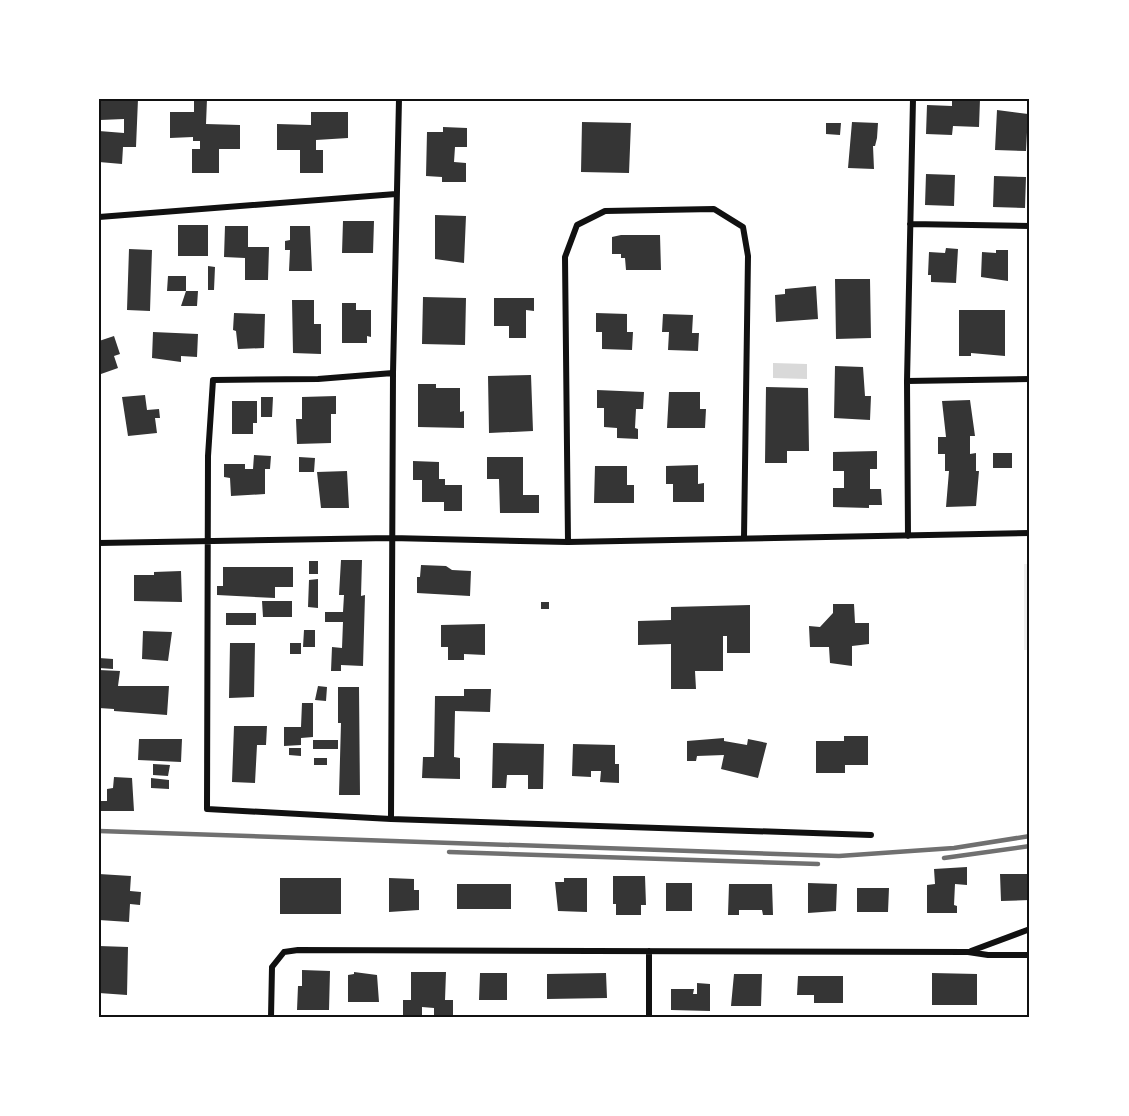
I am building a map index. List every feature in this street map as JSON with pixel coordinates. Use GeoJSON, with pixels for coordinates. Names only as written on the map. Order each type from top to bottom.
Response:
{"type":"FeatureCollection","features":[{"type":"Feature","properties":{"kind":"street"},"geometry":{"type":"LineString","coordinates":[[391,819],[391,538],[399,99]]}},
{"type":"Feature","properties":{"kind":"street"},"geometry":{"type":"LineString","coordinates":[[908,536],[907,381],[912,99]]}},
{"type":"Feature","properties":{"kind":"street"},"geometry":{"type":"LineString","coordinates":[[99,217],[396,194]]}},
{"type":"Feature","properties":{"kind":"street"},"geometry":{"type":"LineString","coordinates":[[568,542],[565,257],[577,225],[605,211],[714,209],[743,227],[748,256],[744,538]]}},
{"type":"Feature","properties":{"kind":"street"},"geometry":{"type":"LineString","coordinates":[[910,224],[1030,225]]}},
{"type":"Feature","properties":{"kind":"street"},"geometry":{"type":"LineString","coordinates":[[393,373],[318,379],[213,380],[208,456],[207,809],[391,819],[871,835]]}},
{"type":"Feature","properties":{"kind":"street"},"geometry":{"type":"LineString","coordinates":[[907,381],[1030,379]]}},
{"type":"Feature","properties":{"kind":"street"},"geometry":{"type":"LineString","coordinates":[[99,543],[391,538],[568,542],[1030,532]]}},
{"type":"Feature","properties":{"kind":"street"},"geometry":{"type":"LineString","coordinates":[[968,952],[1030,930]]}},
{"type":"Feature","properties":{"kind":"street"},"geometry":{"type":"LineString","coordinates":[[271,1017],[272,967],[276,958],[284,952],[298,950],[968,952],[988,955],[1030,955]]}},
{"type":"Feature","properties":{"kind":"street"},"geometry":{"type":"LineString","coordinates":[[649,951],[649,1017]]}},
{"type":"Feature","properties":{"kind":"shaded area"},"geometry":{"type":"Polygon","coordinates":[[[773,363],[807,364],[807,379],[773,378],[773,363]]]}},
{"type":"Feature","properties":{"kind":"shaded area"},"geometry":{"type":"Polygon","coordinates":[[[1024,564],[1030,564],[1030,650],[1024,650],[1024,564]]]}},
{"type":"Feature","properties":{"kind":"building"},"geometry":{"type":"Polygon","coordinates":[[[101,99],[138,99],[136,147],[123,147],[122,164],[99,162],[99,131],[124,133],[124,119],[100,120],[101,99]]]}},
{"type":"Feature","properties":{"kind":"building"},"geometry":{"type":"Polygon","coordinates":[[[207,99],[206,124],[240,125],[240,149],[219,149],[219,173],[192,173],[192,149],[200,149],[200,141],[193,141],[193,137],[170,138],[170,112],[194,112],[194,100],[207,99]]]}},
{"type":"Feature","properties":{"kind":"building"},"geometry":{"type":"Polygon","coordinates":[[[952,99],[980,99],[979,127],[953,126],[952,135],[926,134],[927,105],[952,106],[952,99]]]}},
{"type":"Feature","properties":{"kind":"building"},"geometry":{"type":"Polygon","coordinates":[[[997,110],[1028,114],[1026,151],[995,150],[997,110]]]}},
{"type":"Feature","properties":{"kind":"building"},"geometry":{"type":"Polygon","coordinates":[[[311,112],[348,112],[348,138],[316,140],[316,150],[323,150],[323,173],[300,173],[300,150],[277,150],[277,124],[311,125],[311,112]]]}},
{"type":"Feature","properties":{"kind":"building"},"geometry":{"type":"Polygon","coordinates":[[[582,122],[631,123],[629,173],[581,172],[582,122]]]}},
{"type":"Feature","properties":{"kind":"building"},"geometry":{"type":"Polygon","coordinates":[[[852,122],[878,123],[877,138],[873,146],[874,169],[848,168],[852,122]]]}},
{"type":"Feature","properties":{"kind":"building"},"geometry":{"type":"Polygon","coordinates":[[[826,123],[841,123],[840,135],[826,134],[826,123]]]}},
{"type":"Feature","properties":{"kind":"building"},"geometry":{"type":"Polygon","coordinates":[[[443,127],[467,128],[467,147],[455,147],[454,162],[466,163],[466,182],[442,182],[442,177],[426,176],[427,132],[443,132],[443,127]]]}},
{"type":"Feature","properties":{"kind":"building"},"geometry":{"type":"Polygon","coordinates":[[[926,174],[955,175],[954,206],[925,205],[926,174]]]}},
{"type":"Feature","properties":{"kind":"building"},"geometry":{"type":"Polygon","coordinates":[[[994,176],[1026,177],[1025,208],[993,207],[994,176]]]}},
{"type":"Feature","properties":{"kind":"building"},"geometry":{"type":"Polygon","coordinates":[[[435,215],[466,216],[464,263],[435,259],[435,215]]]}},
{"type":"Feature","properties":{"kind":"building"},"geometry":{"type":"Polygon","coordinates":[[[343,221],[374,221],[373,253],[342,253],[343,221]]]}},
{"type":"Feature","properties":{"kind":"building"},"geometry":{"type":"Polygon","coordinates":[[[178,225],[208,225],[208,256],[178,256],[178,225]]]}},
{"type":"Feature","properties":{"kind":"building"},"geometry":{"type":"Polygon","coordinates":[[[225,226],[248,226],[248,247],[269,247],[268,280],[245,280],[245,258],[224,257],[225,226]]]}},
{"type":"Feature","properties":{"kind":"building"},"geometry":{"type":"Polygon","coordinates":[[[290,226],[310,226],[312,271],[289,271],[290,250],[285,250],[285,241],[290,240],[290,226]]]}},
{"type":"Feature","properties":{"kind":"building"},"geometry":{"type":"Polygon","coordinates":[[[660,235],[661,270],[626,270],[625,258],[621,258],[621,254],[612,254],[612,237],[660,235]]]}},
{"type":"Feature","properties":{"kind":"building"},"geometry":{"type":"Polygon","coordinates":[[[946,248],[958,249],[956,283],[931,282],[931,275],[928,275],[929,252],[945,253],[946,248]]]}},
{"type":"Feature","properties":{"kind":"building"},"geometry":{"type":"Polygon","coordinates":[[[129,249],[152,250],[150,311],[127,310],[129,249]]]}},
{"type":"Feature","properties":{"kind":"building"},"geometry":{"type":"Polygon","coordinates":[[[996,250],[1008,250],[1008,281],[981,277],[982,252],[996,253],[996,250]]]}},
{"type":"Feature","properties":{"kind":"building"},"geometry":{"type":"Polygon","coordinates":[[[208,266],[215,267],[214,290],[208,290],[208,266]]]}},
{"type":"Feature","properties":{"kind":"building"},"geometry":{"type":"Polygon","coordinates":[[[168,276],[186,276],[186,291],[167,291],[168,276]]]}},
{"type":"Feature","properties":{"kind":"building"},"geometry":{"type":"Polygon","coordinates":[[[835,279],[870,279],[871,338],[836,339],[835,279]]]}},
{"type":"Feature","properties":{"kind":"building"},"geometry":{"type":"Polygon","coordinates":[[[816,286],[818,319],[776,322],[775,295],[785,294],[785,289],[816,286]]]}},
{"type":"Feature","properties":{"kind":"building"},"geometry":{"type":"Polygon","coordinates":[[[186,291],[198,291],[197,306],[181,306],[186,291]]]}},
{"type":"Feature","properties":{"kind":"building"},"geometry":{"type":"Polygon","coordinates":[[[423,297],[466,298],[465,345],[422,344],[423,297]]]}},
{"type":"Feature","properties":{"kind":"building"},"geometry":{"type":"Polygon","coordinates":[[[494,298],[534,298],[534,311],[526,310],[526,338],[509,338],[509,326],[494,326],[494,298]]]}},
{"type":"Feature","properties":{"kind":"building"},"geometry":{"type":"Polygon","coordinates":[[[292,300],[314,300],[314,324],[321,324],[321,354],[293,353],[292,300]]]}},
{"type":"Feature","properties":{"kind":"building"},"geometry":{"type":"Polygon","coordinates":[[[342,303],[356,303],[356,310],[371,310],[371,337],[367,336],[367,343],[342,343],[342,303]]]}},
{"type":"Feature","properties":{"kind":"building"},"geometry":{"type":"Polygon","coordinates":[[[959,310],[1005,310],[1005,356],[971,353],[971,356],[959,356],[959,310]]]}},
{"type":"Feature","properties":{"kind":"building"},"geometry":{"type":"Polygon","coordinates":[[[234,313],[265,314],[264,348],[238,349],[236,331],[233,330],[234,313]]]}},
{"type":"Feature","properties":{"kind":"building"},"geometry":{"type":"Polygon","coordinates":[[[596,313],[627,314],[627,332],[633,332],[632,350],[602,349],[602,332],[596,332],[596,313]]]}},
{"type":"Feature","properties":{"kind":"building"},"geometry":{"type":"Polygon","coordinates":[[[663,314],[693,315],[692,333],[699,333],[698,351],[668,350],[669,332],[662,332],[663,314]]]}},
{"type":"Feature","properties":{"kind":"building"},"geometry":{"type":"Polygon","coordinates":[[[153,332],[198,334],[197,357],[181,356],[181,362],[152,358],[153,332]]]}},
{"type":"Feature","properties":{"kind":"building"},"geometry":{"type":"Polygon","coordinates":[[[114,336],[120,354],[114,356],[118,368],[101,374],[99,341],[114,336]]]}},
{"type":"Feature","properties":{"kind":"building"},"geometry":{"type":"Polygon","coordinates":[[[835,366],[863,367],[865,396],[871,396],[870,420],[834,418],[835,366]]]}},
{"type":"Feature","properties":{"kind":"building"},"geometry":{"type":"Polygon","coordinates":[[[531,375],[533,431],[489,433],[488,376],[531,375]]]}},
{"type":"Feature","properties":{"kind":"building"},"geometry":{"type":"Polygon","coordinates":[[[418,384],[436,384],[436,388],[460,388],[460,412],[464,411],[464,428],[418,427],[418,384]]]}},
{"type":"Feature","properties":{"kind":"building"},"geometry":{"type":"Polygon","coordinates":[[[766,387],[808,388],[809,451],[787,451],[787,463],[765,463],[766,387]]]}},
{"type":"Feature","properties":{"kind":"building"},"geometry":{"type":"Polygon","coordinates":[[[597,390],[644,392],[643,409],[636,409],[635,428],[638,429],[638,439],[617,438],[617,428],[604,427],[604,408],[597,408],[597,390]]]}},
{"type":"Feature","properties":{"kind":"building"},"geometry":{"type":"Polygon","coordinates":[[[669,392],[700,392],[700,409],[706,409],[705,428],[667,428],[669,392]]]}},
{"type":"Feature","properties":{"kind":"building"},"geometry":{"type":"Polygon","coordinates":[[[145,395],[147,410],[159,409],[160,418],[155,418],[157,433],[128,436],[122,397],[145,395]]]}},
{"type":"Feature","properties":{"kind":"building"},"geometry":{"type":"Polygon","coordinates":[[[336,396],[336,414],[331,414],[331,443],[297,444],[296,419],[302,419],[302,397],[336,396]]]}},
{"type":"Feature","properties":{"kind":"building"},"geometry":{"type":"Polygon","coordinates":[[[261,397],[273,397],[272,417],[261,417],[261,397]]]}},
{"type":"Feature","properties":{"kind":"building"},"geometry":{"type":"Polygon","coordinates":[[[970,400],[975,436],[970,436],[970,454],[976,453],[976,471],[979,471],[976,506],[946,507],[949,471],[945,471],[945,454],[938,454],[938,437],[946,437],[942,401],[970,400]]]}},
{"type":"Feature","properties":{"kind":"building"},"geometry":{"type":"Polygon","coordinates":[[[232,401],[257,401],[257,423],[253,423],[253,434],[232,434],[232,401]]]}},
{"type":"Feature","properties":{"kind":"building"},"geometry":{"type":"Polygon","coordinates":[[[877,451],[877,469],[870,469],[870,489],[881,489],[882,505],[869,505],[869,508],[833,507],[833,488],[844,488],[844,471],[833,471],[833,452],[877,451]]]}},
{"type":"Feature","properties":{"kind":"building"},"geometry":{"type":"Polygon","coordinates":[[[993,453],[1012,453],[1012,468],[993,468],[993,453]]]}},
{"type":"Feature","properties":{"kind":"building"},"geometry":{"type":"Polygon","coordinates":[[[254,455],[271,456],[270,469],[265,469],[265,494],[231,496],[230,478],[224,477],[224,464],[245,464],[245,469],[253,469],[254,455]]]}},
{"type":"Feature","properties":{"kind":"building"},"geometry":{"type":"Polygon","coordinates":[[[299,457],[315,458],[314,472],[299,472],[299,457]]]}},
{"type":"Feature","properties":{"kind":"building"},"geometry":{"type":"Polygon","coordinates":[[[487,457],[523,457],[523,495],[539,495],[539,513],[500,513],[499,479],[487,479],[487,457]]]}},
{"type":"Feature","properties":{"kind":"building"},"geometry":{"type":"Polygon","coordinates":[[[413,461],[439,462],[439,479],[445,479],[445,485],[462,485],[462,511],[444,511],[444,502],[422,502],[422,480],[413,480],[413,461]]]}},
{"type":"Feature","properties":{"kind":"building"},"geometry":{"type":"Polygon","coordinates":[[[698,465],[698,484],[704,483],[704,502],[673,502],[673,484],[666,484],[666,466],[698,465]]]}},
{"type":"Feature","properties":{"kind":"building"},"geometry":{"type":"Polygon","coordinates":[[[595,466],[627,466],[627,485],[634,485],[634,503],[594,503],[595,466]]]}},
{"type":"Feature","properties":{"kind":"building"},"geometry":{"type":"Polygon","coordinates":[[[347,471],[349,508],[321,508],[317,472],[347,471]]]}},
{"type":"Feature","properties":{"kind":"building"},"geometry":{"type":"Polygon","coordinates":[[[341,560],[362,560],[361,596],[365,595],[363,666],[341,665],[341,671],[331,671],[332,647],[342,648],[343,622],[325,622],[325,612],[343,612],[344,595],[339,595],[341,560]]]}},
{"type":"Feature","properties":{"kind":"building"},"geometry":{"type":"Polygon","coordinates":[[[309,561],[318,561],[318,574],[309,574],[309,561]]]}},
{"type":"Feature","properties":{"kind":"building"},"geometry":{"type":"Polygon","coordinates":[[[421,565],[446,566],[452,570],[471,571],[470,596],[417,593],[417,577],[420,577],[421,565]]]}},
{"type":"Feature","properties":{"kind":"building"},"geometry":{"type":"Polygon","coordinates":[[[223,567],[293,567],[293,587],[275,587],[275,598],[217,595],[217,586],[223,586],[223,567]]]}},
{"type":"Feature","properties":{"kind":"building"},"geometry":{"type":"Polygon","coordinates":[[[181,571],[182,602],[134,601],[134,575],[181,571]]]}},
{"type":"Feature","properties":{"kind":"building"},"geometry":{"type":"Polygon","coordinates":[[[318,579],[318,608],[308,607],[309,580],[318,579]]]}},
{"type":"Feature","properties":{"kind":"building"},"geometry":{"type":"Polygon","coordinates":[[[262,601],[292,601],[292,617],[263,617],[262,601]]]}},
{"type":"Feature","properties":{"kind":"building"},"geometry":{"type":"Polygon","coordinates":[[[541,602],[549,602],[549,609],[541,609],[541,602]]]}},
{"type":"Feature","properties":{"kind":"building"},"geometry":{"type":"Polygon","coordinates":[[[833,604],[854,604],[855,623],[869,623],[869,644],[852,646],[852,666],[830,663],[829,647],[810,647],[809,626],[820,627],[833,613],[833,604]]]}},
{"type":"Feature","properties":{"kind":"building"},"geometry":{"type":"Polygon","coordinates":[[[750,605],[750,653],[727,653],[727,636],[723,636],[723,671],[695,671],[696,689],[671,689],[671,644],[638,645],[638,621],[671,620],[671,607],[750,605]]]}},
{"type":"Feature","properties":{"kind":"building"},"geometry":{"type":"Polygon","coordinates":[[[226,613],[256,613],[256,625],[226,625],[226,613]]]}},
{"type":"Feature","properties":{"kind":"building"},"geometry":{"type":"Polygon","coordinates":[[[485,624],[485,655],[464,654],[464,660],[448,660],[448,647],[441,647],[441,625],[485,624]]]}},
{"type":"Feature","properties":{"kind":"building"},"geometry":{"type":"Polygon","coordinates":[[[304,630],[315,630],[315,647],[303,647],[304,630]]]}},
{"type":"Feature","properties":{"kind":"building"},"geometry":{"type":"Polygon","coordinates":[[[143,631],[172,632],[168,661],[142,659],[143,631]]]}},
{"type":"Feature","properties":{"kind":"building"},"geometry":{"type":"Polygon","coordinates":[[[230,643],[255,643],[254,697],[229,698],[230,643]]]}},
{"type":"Feature","properties":{"kind":"building"},"geometry":{"type":"Polygon","coordinates":[[[290,643],[301,643],[301,654],[290,654],[290,643]]]}},
{"type":"Feature","properties":{"kind":"building"},"geometry":{"type":"Polygon","coordinates":[[[99,658],[113,659],[113,669],[99,668],[99,658]]]}},
{"type":"Feature","properties":{"kind":"building"},"geometry":{"type":"Polygon","coordinates":[[[99,670],[120,671],[118,686],[169,686],[167,715],[99,708],[99,670]]]}},
{"type":"Feature","properties":{"kind":"building"},"geometry":{"type":"Polygon","coordinates":[[[318,686],[327,687],[326,701],[315,700],[318,686]]]}},
{"type":"Feature","properties":{"kind":"building"},"geometry":{"type":"Polygon","coordinates":[[[338,687],[359,687],[360,795],[339,795],[341,723],[338,723],[338,687]]]}},
{"type":"Feature","properties":{"kind":"building"},"geometry":{"type":"Polygon","coordinates":[[[464,689],[491,689],[490,712],[455,711],[454,757],[460,758],[460,779],[422,778],[423,757],[434,757],[435,696],[464,696],[464,689]]]}},
{"type":"Feature","properties":{"kind":"building"},"geometry":{"type":"Polygon","coordinates":[[[302,703],[313,703],[313,737],[301,738],[301,745],[284,746],[284,727],[301,727],[302,703]]]}},
{"type":"Feature","properties":{"kind":"building"},"geometry":{"type":"Polygon","coordinates":[[[234,726],[267,726],[266,745],[257,745],[255,783],[232,782],[234,726]]]}},
{"type":"Feature","properties":{"kind":"building"},"geometry":{"type":"Polygon","coordinates":[[[844,736],[868,736],[868,765],[845,765],[845,773],[816,773],[816,741],[844,741],[844,736]]]}},
{"type":"Feature","properties":{"kind":"building"},"geometry":{"type":"Polygon","coordinates":[[[724,738],[724,741],[747,745],[748,739],[767,743],[758,778],[721,769],[724,755],[697,756],[696,761],[687,761],[687,741],[724,738]]]}},
{"type":"Feature","properties":{"kind":"building"},"geometry":{"type":"Polygon","coordinates":[[[139,739],[182,739],[181,762],[138,760],[139,739]]]}},
{"type":"Feature","properties":{"kind":"building"},"geometry":{"type":"Polygon","coordinates":[[[313,740],[338,740],[338,749],[313,749],[313,740]]]}},
{"type":"Feature","properties":{"kind":"building"},"geometry":{"type":"Polygon","coordinates":[[[493,743],[544,744],[543,789],[528,789],[528,775],[507,775],[506,788],[492,788],[493,743]]]}},
{"type":"Feature","properties":{"kind":"building"},"geometry":{"type":"Polygon","coordinates":[[[573,744],[615,745],[615,764],[619,764],[619,783],[600,782],[601,771],[591,771],[591,777],[572,776],[573,744]]]}},
{"type":"Feature","properties":{"kind":"building"},"geometry":{"type":"Polygon","coordinates":[[[289,748],[301,748],[301,756],[289,755],[289,748]]]}},
{"type":"Feature","properties":{"kind":"building"},"geometry":{"type":"Polygon","coordinates":[[[314,758],[327,758],[327,765],[314,765],[314,758]]]}},
{"type":"Feature","properties":{"kind":"building"},"geometry":{"type":"Polygon","coordinates":[[[153,764],[170,765],[168,776],[153,775],[153,764]]]}},
{"type":"Feature","properties":{"kind":"building"},"geometry":{"type":"Polygon","coordinates":[[[114,777],[132,778],[134,811],[99,811],[99,801],[107,801],[107,789],[113,788],[114,777]]]}},
{"type":"Feature","properties":{"kind":"building"},"geometry":{"type":"Polygon","coordinates":[[[151,778],[169,780],[169,789],[151,788],[151,778]]]}},
{"type":"Feature","properties":{"kind":"building"},"geometry":{"type":"Polygon","coordinates":[[[967,867],[967,885],[955,884],[954,905],[957,906],[957,913],[927,913],[927,885],[935,884],[934,869],[967,867]]]}},
{"type":"Feature","properties":{"kind":"building"},"geometry":{"type":"Polygon","coordinates":[[[99,874],[131,876],[130,891],[141,892],[140,905],[130,904],[129,922],[99,920],[99,874]]]}},
{"type":"Feature","properties":{"kind":"building"},"geometry":{"type":"Polygon","coordinates":[[[1000,874],[1030,874],[1030,900],[1001,901],[1000,874]]]}},
{"type":"Feature","properties":{"kind":"building"},"geometry":{"type":"Polygon","coordinates":[[[613,876],[645,876],[646,905],[641,905],[641,915],[616,915],[616,904],[613,904],[613,876]]]}},
{"type":"Feature","properties":{"kind":"building"},"geometry":{"type":"Polygon","coordinates":[[[280,878],[341,878],[341,914],[280,914],[280,878]]]}},
{"type":"Feature","properties":{"kind":"building"},"geometry":{"type":"Polygon","coordinates":[[[389,878],[414,879],[414,890],[419,890],[419,910],[389,912],[389,878]]]}},
{"type":"Feature","properties":{"kind":"building"},"geometry":{"type":"Polygon","coordinates":[[[564,878],[587,878],[587,912],[558,911],[555,882],[564,882],[564,878]]]}},
{"type":"Feature","properties":{"kind":"building"},"geometry":{"type":"Polygon","coordinates":[[[666,883],[692,883],[692,911],[666,911],[666,883]]]}},
{"type":"Feature","properties":{"kind":"building"},"geometry":{"type":"Polygon","coordinates":[[[808,883],[837,884],[836,911],[808,913],[808,883]]]}},
{"type":"Feature","properties":{"kind":"building"},"geometry":{"type":"Polygon","coordinates":[[[457,884],[511,884],[511,909],[457,909],[457,884]]]}},
{"type":"Feature","properties":{"kind":"building"},"geometry":{"type":"Polygon","coordinates":[[[729,884],[772,884],[773,915],[763,915],[762,910],[739,910],[739,915],[728,915],[729,884]]]}},
{"type":"Feature","properties":{"kind":"building"},"geometry":{"type":"Polygon","coordinates":[[[857,888],[889,888],[888,912],[857,912],[857,888]]]}},
{"type":"Feature","properties":{"kind":"building"},"geometry":{"type":"Polygon","coordinates":[[[99,946],[128,947],[127,995],[99,993],[99,946]]]}},
{"type":"Feature","properties":{"kind":"building"},"geometry":{"type":"Polygon","coordinates":[[[302,970],[330,971],[329,1010],[297,1010],[298,986],[302,986],[302,970]]]}},
{"type":"Feature","properties":{"kind":"building"},"geometry":{"type":"Polygon","coordinates":[[[354,972],[377,975],[379,1002],[348,1002],[348,975],[354,972]]]}},
{"type":"Feature","properties":{"kind":"building"},"geometry":{"type":"Polygon","coordinates":[[[411,972],[446,972],[445,1000],[453,1000],[453,1017],[434,1017],[434,1008],[422,1007],[422,1017],[403,1017],[403,1000],[411,1000],[411,972]]]}},
{"type":"Feature","properties":{"kind":"building"},"geometry":{"type":"Polygon","coordinates":[[[480,973],[507,973],[507,1000],[479,1000],[480,973]]]}},
{"type":"Feature","properties":{"kind":"building"},"geometry":{"type":"Polygon","coordinates":[[[606,973],[607,998],[547,999],[547,974],[606,973]]]}},
{"type":"Feature","properties":{"kind":"building"},"geometry":{"type":"Polygon","coordinates":[[[932,973],[977,974],[977,1005],[932,1005],[932,973]]]}},
{"type":"Feature","properties":{"kind":"building"},"geometry":{"type":"Polygon","coordinates":[[[734,974],[762,974],[761,1006],[731,1006],[734,974]]]}},
{"type":"Feature","properties":{"kind":"building"},"geometry":{"type":"Polygon","coordinates":[[[798,976],[843,976],[843,1003],[814,1003],[814,995],[797,995],[798,976]]]}},
{"type":"Feature","properties":{"kind":"building"},"geometry":{"type":"Polygon","coordinates":[[[697,983],[710,984],[710,1011],[671,1010],[671,989],[694,989],[693,994],[697,994],[697,983]]]}},
{"type":"Feature","properties":{"kind":"railway"},"geometry":{"type":"LineString","coordinates":[[99,831],[839,856],[954,848],[1030,836]]}},
{"type":"Feature","properties":{"kind":"railway"},"geometry":{"type":"LineString","coordinates":[[944,858],[1030,846]]}},
{"type":"Feature","properties":{"kind":"railway"},"geometry":{"type":"LineString","coordinates":[[449,852],[818,864]]}}]}
